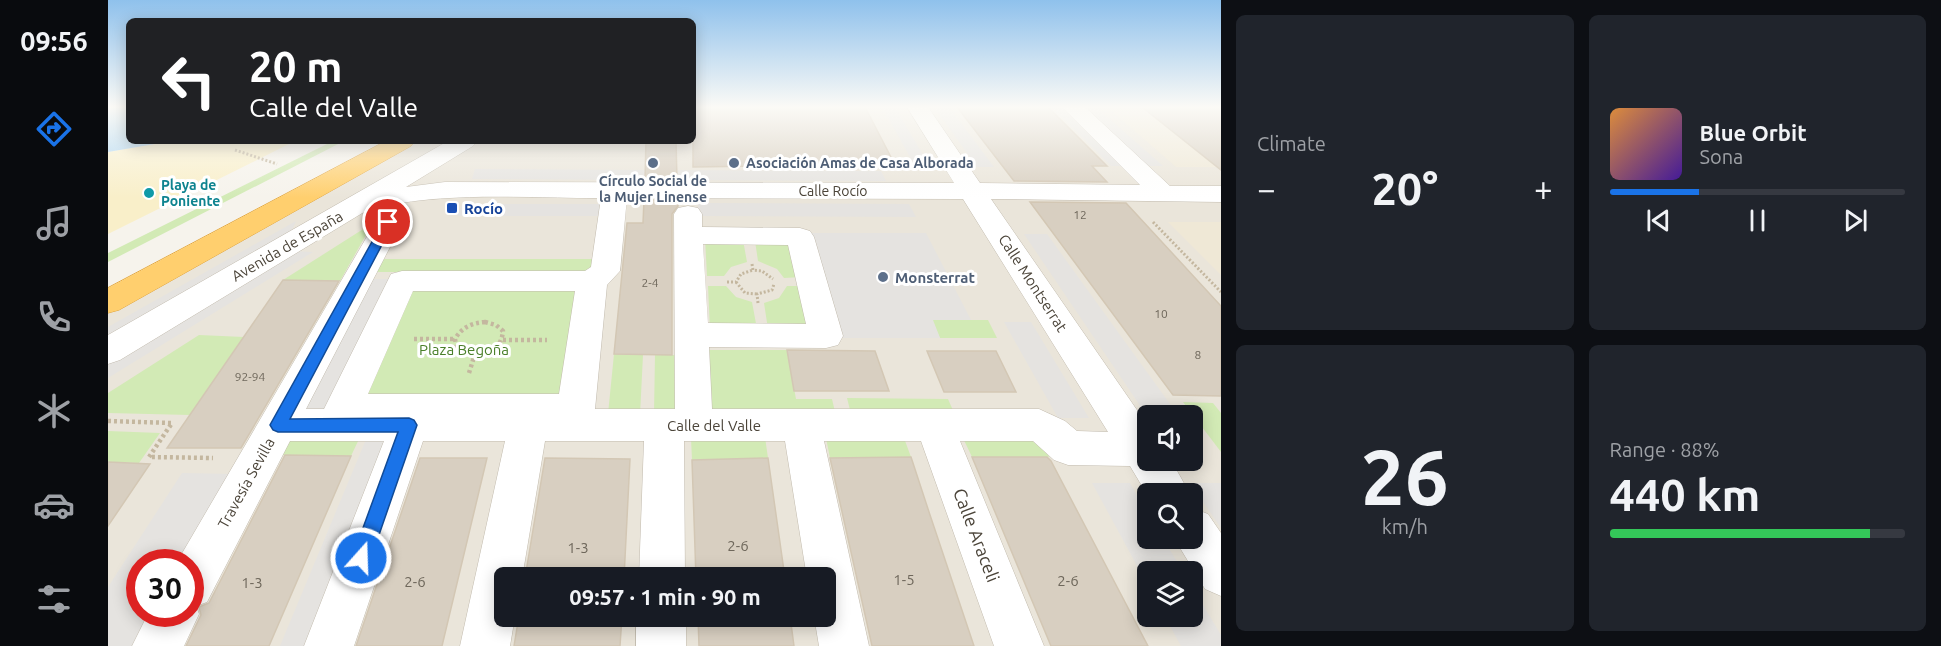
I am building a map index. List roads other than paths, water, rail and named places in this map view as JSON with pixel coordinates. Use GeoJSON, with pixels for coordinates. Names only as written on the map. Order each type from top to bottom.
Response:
{"type":"FeatureCollection","features":[{"type":"Feature","properties":{"kind":"highway"},"geometry":{"type":"LineString","coordinates":[[108,276],[362,144]]}},
{"type":"Feature","properties":{"kind":"highway"},"geometry":{"type":"LineString","coordinates":[[108,302],[398,144]]}},
{"type":"Feature","properties":{"kind":"street","name":"Calle Montserrat"},"geometry":{"type":"LineString","coordinates":[[937,137],[1137,444]]}},
{"type":"Feature","properties":{"kind":"street"},"geometry":{"type":"LineString","coordinates":[[1104,137],[1163,193]]}},
{"type":"Feature","properties":{"kind":"street","name":"Avenida de España"},"geometry":{"type":"LineString","coordinates":[[108,351],[460,144]]}},
{"type":"Feature","properties":{"kind":"street"},"geometry":{"type":"LineString","coordinates":[[432,161],[426,173],[428,181],[433,188],[445,190]]}},
{"type":"Feature","properties":{"kind":"street","name":"Calle Rocío"},"geometry":{"type":"LineString","coordinates":[[358,204],[386,197],[445,190],[1221,194]]}},
{"type":"Feature","properties":{"kind":"street"},"geometry":{"type":"LineString","coordinates":[[359,276],[396,276],[402,281],[592,280],[604,272],[615,191]]}},
{"type":"Feature","properties":{"kind":"street"},"geometry":{"type":"LineString","coordinates":[[663,567],[679,425],[692,335],[687,191]]}},
{"type":"Feature","properties":{"kind":"street","name":"Travesía Sevilla"},"geometry":{"type":"LineString","coordinates":[[204,560],[388,222]]}},
{"type":"Feature","properties":{"kind":"street"},"geometry":{"type":"LineString","coordinates":[[689,236],[800,237],[826,336],[692,335]]}},
{"type":"Feature","properties":{"kind":"street"},"geometry":{"type":"LineString","coordinates":[[402,281],[333,417],[581,417],[584,339],[592,280]]}},
{"type":"Feature","properties":{"kind":"street","name":"Calle del Valle"},"geometry":{"type":"LineString","coordinates":[[269,442],[333,417],[409,425],[528,426],[581,417],[679,425],[1039,425],[1051,432],[1068,448],[1137,455]]}},
{"type":"Feature","properties":{"kind":"street"},"geometry":{"type":"LineString","coordinates":[[801,424],[844,646]]}},
{"type":"Feature","properties":{"kind":"street","name":"Calle Araceli"},"geometry":{"type":"LineString","coordinates":[[934,424],[1019,646]]}},
{"type":"Feature","properties":{"kind":"street"},"geometry":{"type":"LineString","coordinates":[[329,646],[409,425]]}},
{"type":"Feature","properties":{"kind":"street"},"geometry":{"type":"LineString","coordinates":[[485,646],[528,426]]}},
{"type":"Feature","properties":{"kind":"street"},"geometry":{"type":"LineString","coordinates":[[1203,546],[1221,573]]}},
{"type":"Feature","properties":{"kind":"street"},"geometry":{"type":"LineString","coordinates":[[158,646],[168,627]]}},
{"type":"Feature","properties":{"kind":"street"},"geometry":{"type":"LineString","coordinates":[[661,646],[662,627]]}},
{"type":"Feature","properties":{"kind":"water"},"geometry":{"type":"Polygon","coordinates":[[[108,137],[126,137],[126,144],[155,144],[108,152],[108,137]]]}},
{"type":"Feature","properties":{"kind":"place","name":"Círculo Social de la Mujer Linense"},"geometry":{"type":"Point","coordinates":[653,163]}},
{"type":"Feature","properties":{"kind":"place","name":"Asociación Amas de Casa Alborada"},"geometry":{"type":"Point","coordinates":[734,163]}},
{"type":"Feature","properties":{"kind":"place","name":"Playa de Poniente"},"geometry":{"type":"Point","coordinates":[149,193]}},
{"type":"Feature","properties":{"kind":"place","name":"Rocío"},"geometry":{"type":"Point","coordinates":[452,208]}},
{"type":"Feature","properties":{"kind":"place","name":"Monsterrat"},"geometry":{"type":"Point","coordinates":[883,277]}},
{"type":"Feature","properties":{"kind":"park label","name":"Plaza Begoña"},"geometry":{"type":"Point","coordinates":[464,349]}}]}
